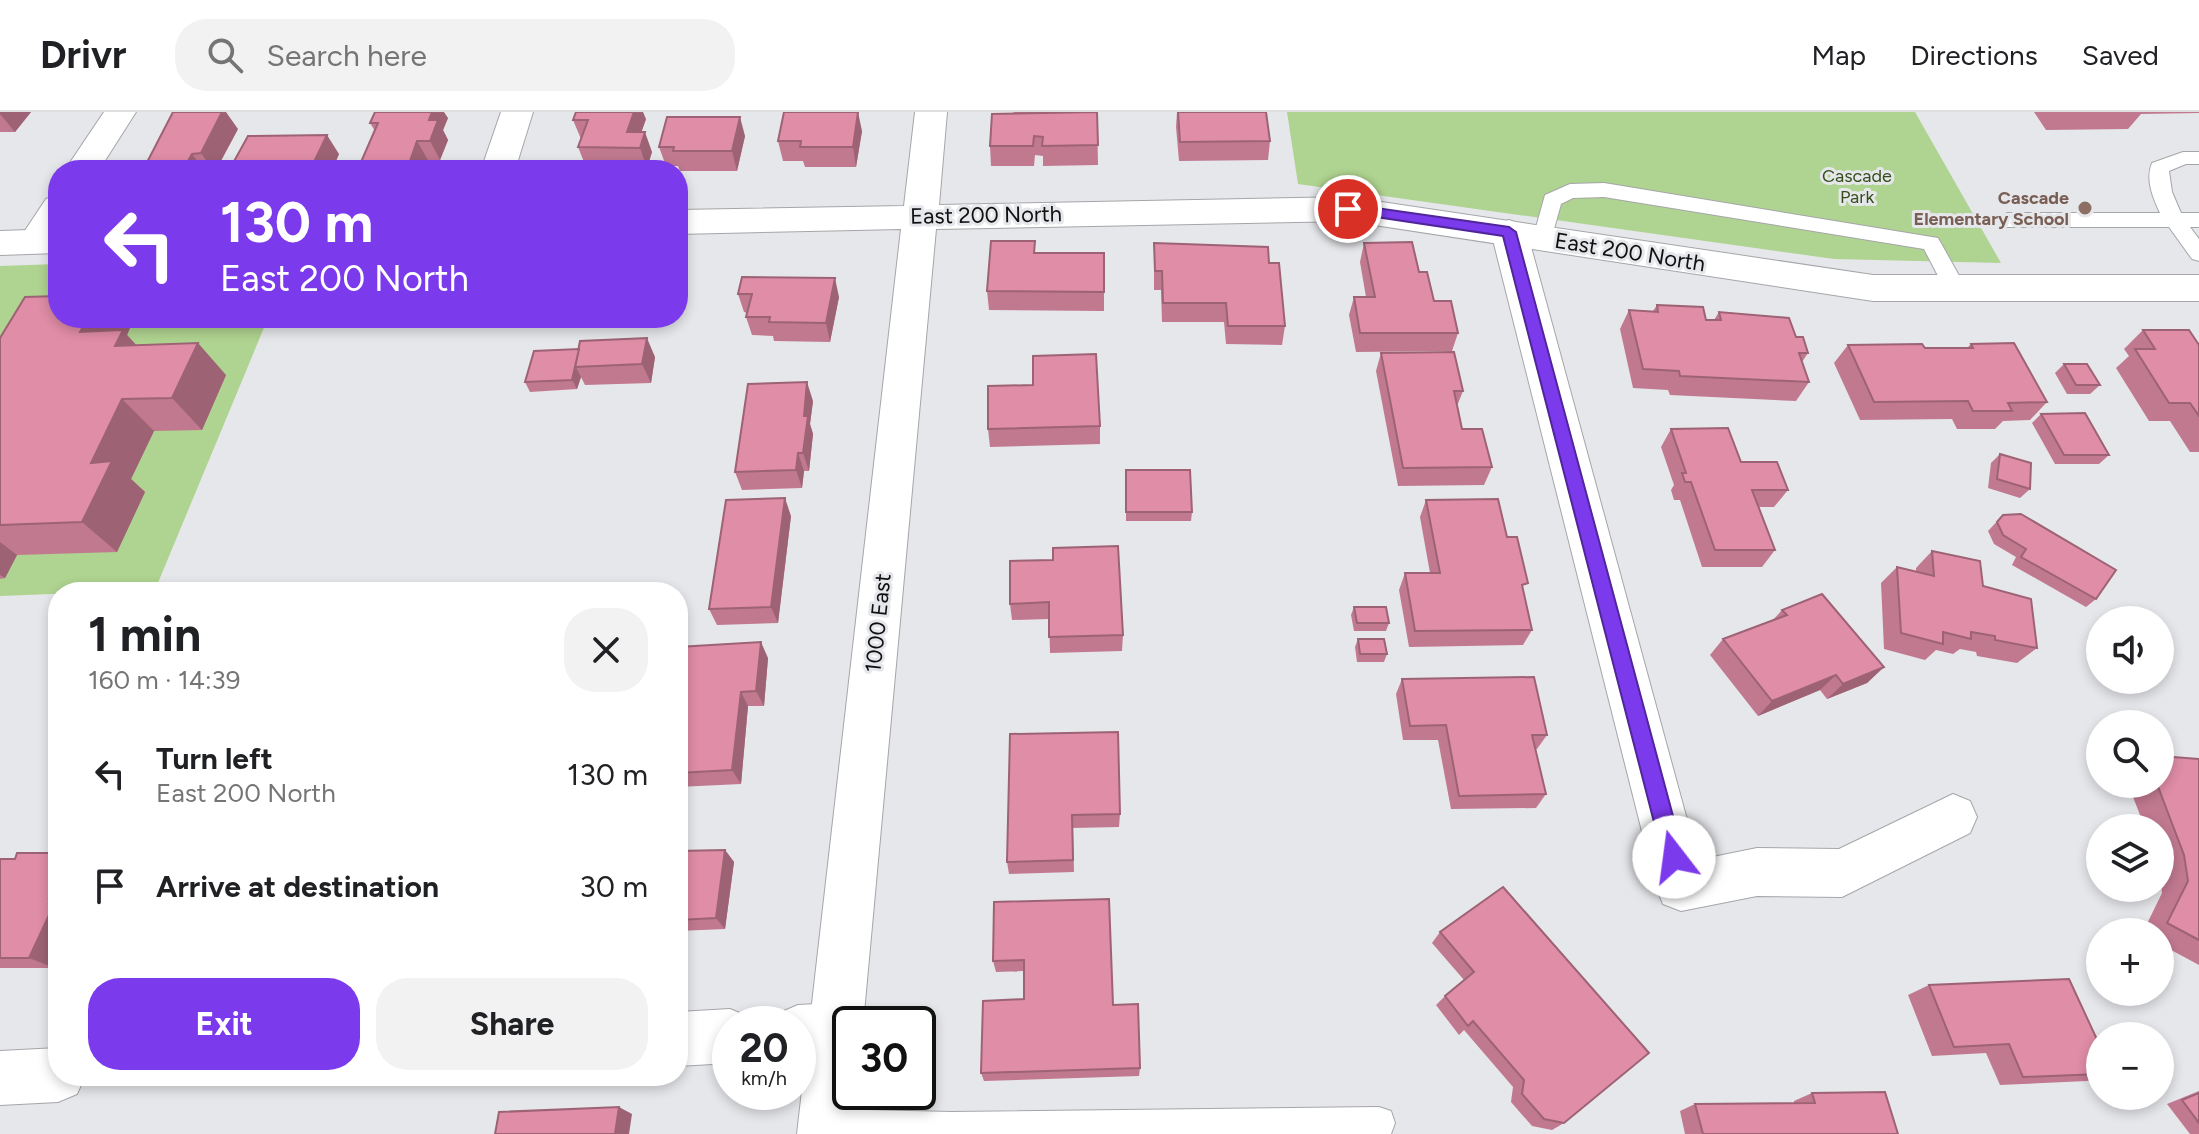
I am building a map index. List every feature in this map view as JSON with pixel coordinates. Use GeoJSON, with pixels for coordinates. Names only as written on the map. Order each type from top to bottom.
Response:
{"type":"FeatureCollection","features":[{"type":"Feature","properties":{"kind":"street"},"geometry":{"type":"LineString","coordinates":[[89,160],[120,112]]}},
{"type":"Feature","properties":{"kind":"street"},"geometry":{"type":"LineString","coordinates":[[501,160],[517,112]]}},
{"type":"Feature","properties":{"kind":"street","name":"1000 East"},"geometry":{"type":"LineString","coordinates":[[826,1129],[817,1031],[921,216],[931,112]]}},
{"type":"Feature","properties":{"kind":"street","name":"East 200 North"},"geometry":{"type":"LineString","coordinates":[[688,222],[1348,209],[1873,288],[2199,288]]}},
{"type":"Feature","properties":{"kind":"street"},"geometry":{"type":"LineString","coordinates":[[1526,235],[1681,887],[1757,872],[1842,873],[1953,817]]}},
{"type":"Feature","properties":{"kind":"street"},"geometry":{"type":"LineString","coordinates":[[0,243],[47,241]]}},
{"type":"Feature","properties":{"kind":"street"},"geometry":{"type":"LineString","coordinates":[[688,1038],[712,1037]]}},
{"type":"Feature","properties":{"kind":"lane"},"geometry":{"type":"LineString","coordinates":[[2199,158],[2183,158],[2159,168],[2158,187],[2175,220],[2199,254]]}},
{"type":"Feature","properties":{"kind":"lane"},"geometry":{"type":"LineString","coordinates":[[1526,235],[1552,200],[1570,191],[1604,190],[1931,243],[1955,288]]}},
{"type":"Feature","properties":{"kind":"lane"},"geometry":{"type":"LineString","coordinates":[[2007,220],[2199,220]]}},
{"type":"Feature","properties":{"kind":"lane"},"geometry":{"type":"LineString","coordinates":[[826,1129],[1379,1123]]}},
{"type":"Feature","properties":{"kind":"green space","name":"Cascade Park"},"geometry":{"type":"Polygon","coordinates":[[[1287,112],[1915,112],[2001,263],[1834,259],[1298,184],[1287,112]]]}},
{"type":"Feature","properties":{"kind":"green space"},"geometry":{"type":"Polygon","coordinates":[[[48,264],[48,328],[264,328],[158,582],[48,582],[48,594],[0,596],[0,266],[48,264]]]}},
{"type":"Feature","properties":{"kind":"building"},"geometry":{"type":"Polygon","coordinates":[[[173,112],[222,112],[201,153],[192,154],[189,160],[148,160],[173,112]]]}},
{"type":"Feature","properties":{"kind":"building"},"geometry":{"type":"Polygon","coordinates":[[[375,112],[432,112],[429,120],[438,120],[430,141],[417,141],[410,160],[362,160],[378,123],[370,123],[375,112]]]}},
{"type":"Feature","properties":{"kind":"building"},"geometry":{"type":"Polygon","coordinates":[[[576,112],[634,112],[627,132],[645,132],[640,148],[578,147],[588,120],[573,120],[576,112]]]}},
{"type":"Feature","properties":{"kind":"building"},"geometry":{"type":"Polygon","coordinates":[[[784,112],[858,112],[853,147],[800,147],[801,141],[778,141],[784,112]]]}},
{"type":"Feature","properties":{"kind":"building"},"geometry":{"type":"Polygon","coordinates":[[[1097,112],[1098,145],[1042,146],[1043,137],[1034,136],[1033,146],[990,146],[992,114],[1097,112]]]}},
{"type":"Feature","properties":{"kind":"building"},"geometry":{"type":"Polygon","coordinates":[[[1178,112],[1266,112],[1270,141],[1180,142],[1178,112]]]}},
{"type":"Feature","properties":{"kind":"building"},"geometry":{"type":"Polygon","coordinates":[[[667,117],[740,117],[732,151],[673,151],[674,147],[659,147],[667,117]]]}},
{"type":"Feature","properties":{"kind":"building"},"geometry":{"type":"Polygon","coordinates":[[[327,135],[315,160],[235,160],[248,136],[327,135]]]}},
{"type":"Feature","properties":{"kind":"building"},"geometry":{"type":"Polygon","coordinates":[[[991,241],[1035,241],[1034,253],[1104,253],[1104,292],[987,291],[991,241]]]}},
{"type":"Feature","properties":{"kind":"building"},"geometry":{"type":"Polygon","coordinates":[[[1412,242],[1419,272],[1427,272],[1434,301],[1451,301],[1458,333],[1360,333],[1354,297],[1375,297],[1364,243],[1412,242]]]}},
{"type":"Feature","properties":{"kind":"building"},"geometry":{"type":"Polygon","coordinates":[[[1154,243],[1268,247],[1269,263],[1279,263],[1285,326],[1228,326],[1226,303],[1163,303],[1162,271],[1155,271],[1154,243]]]}},
{"type":"Feature","properties":{"kind":"building"},"geometry":{"type":"Polygon","coordinates":[[[742,277],[835,278],[826,323],[769,322],[770,317],[746,317],[752,294],[738,294],[742,277]]]}},
{"type":"Feature","properties":{"kind":"building"},"geometry":{"type":"Polygon","coordinates":[[[48,296],[48,328],[82,328],[80,332],[123,330],[115,346],[198,343],[172,398],[122,399],[91,463],[112,461],[82,522],[0,525],[0,338],[25,297],[48,296]]]}},
{"type":"Feature","properties":{"kind":"building"},"geometry":{"type":"Polygon","coordinates":[[[1657,305],[1703,307],[1706,320],[1721,320],[1719,312],[1789,318],[1796,337],[1803,337],[1808,353],[1799,353],[1809,382],[1680,376],[1679,371],[1643,369],[1629,310],[1658,312],[1657,305]]]}},
{"type":"Feature","properties":{"kind":"building"},"geometry":{"type":"Polygon","coordinates":[[[2143,330],[2189,330],[2199,345],[2199,416],[2190,403],[2169,403],[2135,349],[2155,349],[2143,330]]]}},
{"type":"Feature","properties":{"kind":"building"},"geometry":{"type":"Polygon","coordinates":[[[647,338],[642,364],[575,367],[580,341],[647,338]]]}},
{"type":"Feature","properties":{"kind":"building"},"geometry":{"type":"Polygon","coordinates":[[[2014,343],[2047,402],[2008,403],[2012,411],[1973,411],[1968,401],[1874,402],[1848,345],[1922,344],[1925,348],[1973,348],[1971,344],[2014,343]]]}},
{"type":"Feature","properties":{"kind":"building"},"geometry":{"type":"Polygon","coordinates":[[[579,349],[572,380],[525,382],[534,351],[579,349]]]}},
{"type":"Feature","properties":{"kind":"building"},"geometry":{"type":"Polygon","coordinates":[[[1454,352],[1463,391],[1454,391],[1462,429],[1482,429],[1492,467],[1403,468],[1381,353],[1454,352]]]}},
{"type":"Feature","properties":{"kind":"building"},"geometry":{"type":"Polygon","coordinates":[[[1096,354],[1100,426],[988,429],[988,386],[1033,385],[1033,356],[1096,354]]]}},
{"type":"Feature","properties":{"kind":"building"},"geometry":{"type":"Polygon","coordinates":[[[2064,364],[2087,364],[2100,385],[2076,385],[2064,364]]]}},
{"type":"Feature","properties":{"kind":"building"},"geometry":{"type":"Polygon","coordinates":[[[807,382],[804,416],[808,416],[803,453],[798,453],[796,470],[735,472],[748,384],[807,382]]]}},
{"type":"Feature","properties":{"kind":"building"},"geometry":{"type":"Polygon","coordinates":[[[2085,413],[2109,455],[2064,455],[2041,414],[2085,413]]]}},
{"type":"Feature","properties":{"kind":"building"},"geometry":{"type":"Polygon","coordinates":[[[1728,428],[1741,462],[1777,462],[1788,490],[1752,490],[1775,550],[1715,550],[1691,482],[1685,482],[1682,473],[1686,473],[1671,429],[1728,428]]]}},
{"type":"Feature","properties":{"kind":"building"},"geometry":{"type":"Polygon","coordinates":[[[2000,454],[2031,463],[2030,489],[1997,479],[2000,454]]]}},
{"type":"Feature","properties":{"kind":"building"},"geometry":{"type":"Polygon","coordinates":[[[1126,470],[1190,470],[1192,512],[1126,512],[1126,470]]]}},
{"type":"Feature","properties":{"kind":"building"},"geometry":{"type":"Polygon","coordinates":[[[785,498],[771,607],[709,609],[726,500],[785,498]]]}},
{"type":"Feature","properties":{"kind":"building"},"geometry":{"type":"Polygon","coordinates":[[[1498,499],[1507,537],[1517,537],[1528,583],[1522,585],[1532,630],[1415,631],[1405,573],[1440,573],[1426,500],[1498,499]]]}},
{"type":"Feature","properties":{"kind":"building"},"geometry":{"type":"Polygon","coordinates":[[[2021,514],[2116,570],[2096,599],[2021,557],[2026,549],[2003,535],[1997,522],[2003,515],[2021,514]]]}},
{"type":"Feature","properties":{"kind":"building"},"geometry":{"type":"Polygon","coordinates":[[[1118,546],[1123,635],[1049,637],[1049,602],[1010,604],[1010,561],[1053,560],[1053,548],[1118,546]]]}},
{"type":"Feature","properties":{"kind":"building"},"geometry":{"type":"Polygon","coordinates":[[[1932,551],[1980,561],[1983,586],[2031,599],[2037,648],[1971,632],[1971,639],[1943,632],[1943,644],[1901,633],[1897,567],[1934,576],[1932,551]]]}},
{"type":"Feature","properties":{"kind":"building"},"geometry":{"type":"Polygon","coordinates":[[[1822,594],[1884,667],[1843,684],[1836,675],[1772,701],[1723,639],[1787,615],[1782,610],[1822,594]]]}},
{"type":"Feature","properties":{"kind":"building"},"geometry":{"type":"Polygon","coordinates":[[[1354,607],[1386,607],[1389,623],[1357,623],[1354,607]]]}},
{"type":"Feature","properties":{"kind":"building"},"geometry":{"type":"Polygon","coordinates":[[[1358,639],[1384,639],[1387,654],[1360,654],[1358,639]]]}},
{"type":"Feature","properties":{"kind":"building"},"geometry":{"type":"Polygon","coordinates":[[[761,642],[756,691],[741,692],[732,770],[688,772],[688,646],[761,642]]]}},
{"type":"Feature","properties":{"kind":"building"},"geometry":{"type":"Polygon","coordinates":[[[1534,677],[1547,735],[1532,735],[1546,794],[1459,796],[1446,725],[1410,726],[1402,679],[1534,677]]]}},
{"type":"Feature","properties":{"kind":"building"},"geometry":{"type":"Polygon","coordinates":[[[1118,732],[1120,814],[1072,815],[1073,860],[1007,862],[1010,734],[1118,732]]]}},
{"type":"Feature","properties":{"kind":"building"},"geometry":{"type":"Polygon","coordinates":[[[2174,757],[2199,759],[2199,940],[2174,927],[2174,918],[2170,918],[2188,881],[2184,855],[2174,829],[2174,814],[2168,814],[2162,798],[2174,798],[2174,757]]]}},
{"type":"Feature","properties":{"kind":"building"},"geometry":{"type":"Polygon","coordinates":[[[725,850],[716,918],[688,919],[688,851],[725,850]]]}},
{"type":"Feature","properties":{"kind":"building"},"geometry":{"type":"Polygon","coordinates":[[[17,853],[48,853],[48,917],[29,958],[0,958],[0,859],[15,859],[17,853]]]}},
{"type":"Feature","properties":{"kind":"building"},"geometry":{"type":"Polygon","coordinates":[[[1503,887],[1649,1053],[1564,1123],[1544,1119],[1522,1094],[1524,1080],[1473,1021],[1468,1026],[1445,996],[1474,972],[1440,932],[1503,887]]]}},
{"type":"Feature","properties":{"kind":"building"},"geometry":{"type":"Polygon","coordinates":[[[1109,899],[1113,1005],[1138,1004],[1140,1068],[981,1073],[983,1001],[1024,999],[1024,960],[993,961],[994,902],[1109,899]]]}},
{"type":"Feature","properties":{"kind":"building"},"geometry":{"type":"Polygon","coordinates":[[[2069,979],[2089,1022],[2086,1022],[2086,1075],[2023,1077],[2009,1044],[1954,1047],[1929,985],[2069,979]]]}},
{"type":"Feature","properties":{"kind":"building"},"geometry":{"type":"Polygon","coordinates":[[[1885,1092],[1898,1134],[1703,1134],[1695,1104],[1815,1103],[1812,1093],[1885,1092]]]}},
{"type":"Feature","properties":{"kind":"building"},"geometry":{"type":"Polygon","coordinates":[[[2199,1093],[2199,1123],[2182,1100],[2199,1093]]]}},
{"type":"Feature","properties":{"kind":"building"},"geometry":{"type":"Polygon","coordinates":[[[619,1107],[615,1134],[495,1134],[499,1112],[619,1107]]]}},
{"type":"Feature","properties":{"kind":"place","name":"Cascade Elementary School"},"geometry":{"type":"Point","coordinates":[2085,208]}},
{"type":"Feature","properties":{"kind":"route"},"geometry":{"type":"LineString","coordinates":[[1348,209],[1509,232],[1674,857]]}}]}
